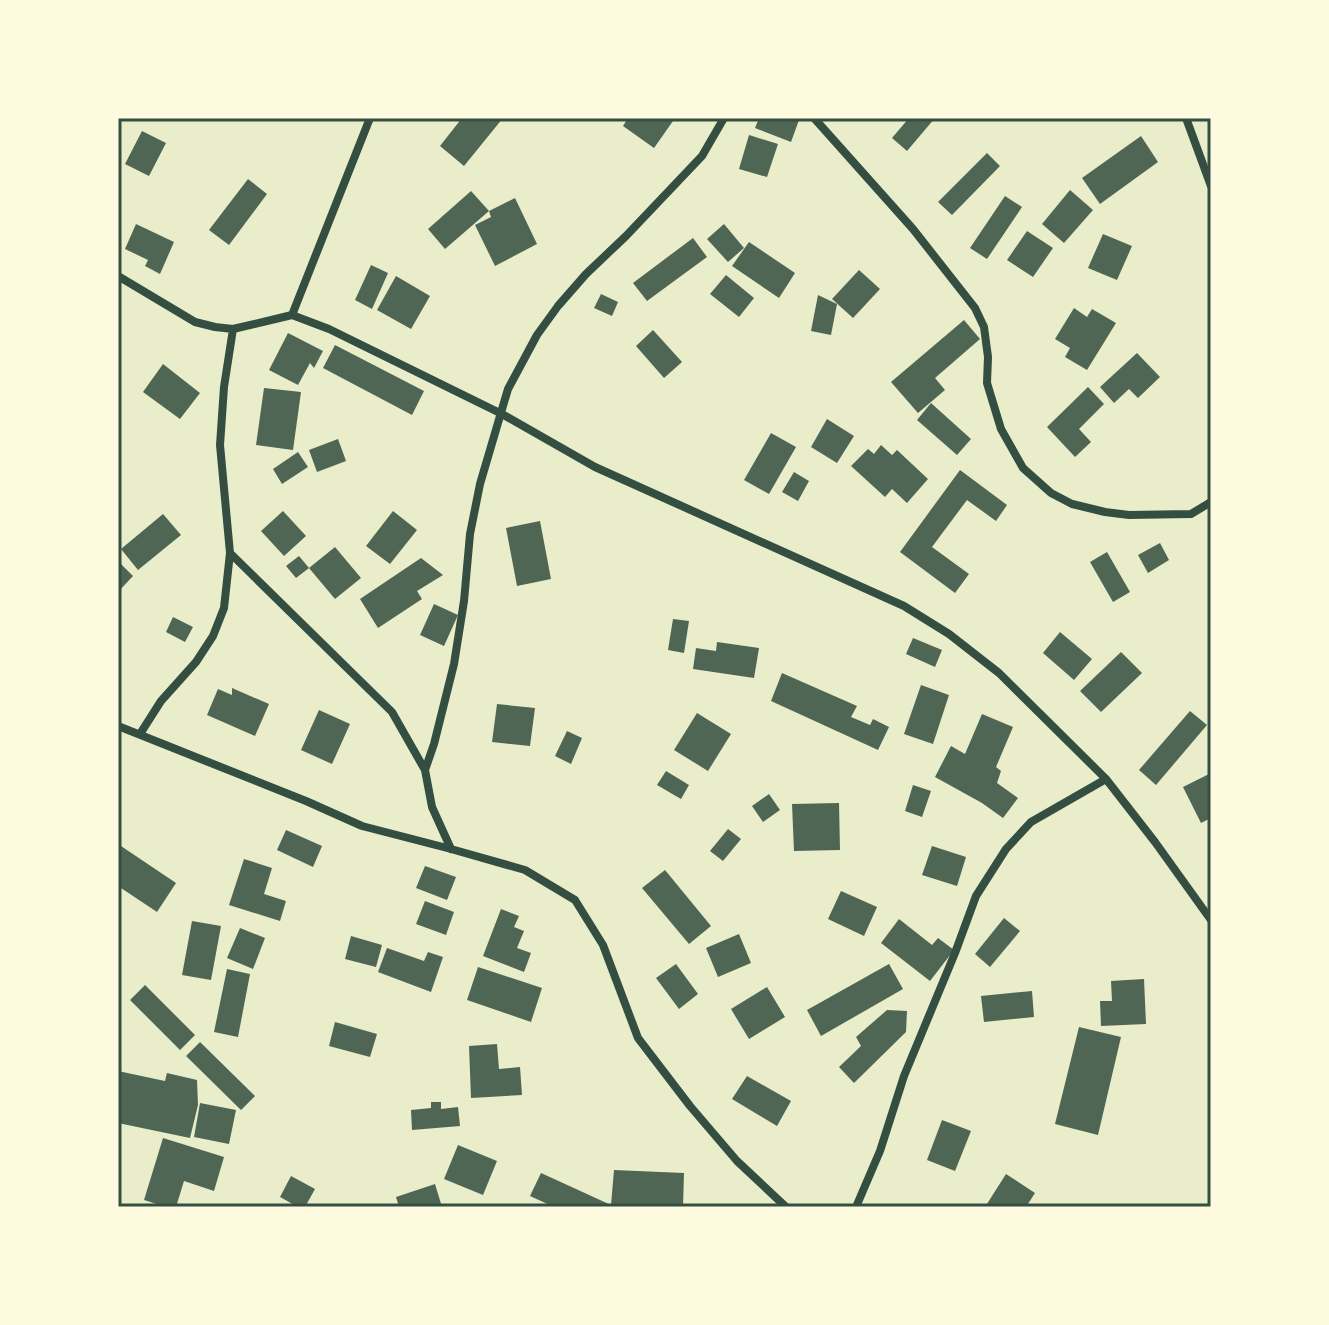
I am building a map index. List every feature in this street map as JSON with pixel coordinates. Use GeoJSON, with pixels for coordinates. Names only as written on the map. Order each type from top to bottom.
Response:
{"type":"FeatureCollection","features":[{"type":"Feature","properties":{"kind":"street"},"geometry":{"type":"LineString","coordinates":[[292,315],[370,118]]}},
{"type":"Feature","properties":{"kind":"street"},"geometry":{"type":"LineString","coordinates":[[425,770],[454,664],[470,534],[480,484],[508,389],[537,335],[558,306],[702,156],[724,118]]}},
{"type":"Feature","properties":{"kind":"street"},"geometry":{"type":"LineString","coordinates":[[814,118],[913,229],[975,308],[984,327],[987,383],[1001,429],[1023,468],[1051,493],[1072,504],[1105,512],[1129,515],[1191,514],[1211,502]]}},
{"type":"Feature","properties":{"kind":"street"},"geometry":{"type":"LineString","coordinates":[[1186,118],[1211,186]]}},
{"type":"Feature","properties":{"kind":"street"},"geometry":{"type":"LineString","coordinates":[[118,276],[195,322],[233,329],[292,315],[329,329],[502,414],[595,467],[904,606],[949,634],[999,673],[1106,779],[1211,920]]}},
{"type":"Feature","properties":{"kind":"street"},"geometry":{"type":"LineString","coordinates":[[140,734],[161,701],[196,662],[213,636],[224,608],[230,553],[220,445],[224,387],[233,329]]}},
{"type":"Feature","properties":{"kind":"street"},"geometry":{"type":"LineString","coordinates":[[230,553],[392,712],[425,770],[432,807],[451,849]]}},
{"type":"Feature","properties":{"kind":"street"},"geometry":{"type":"LineString","coordinates":[[118,726],[362,826],[525,870],[575,900],[603,945],[638,1038],[737,1161],[786,1207]]}},
{"type":"Feature","properties":{"kind":"street"},"geometry":{"type":"LineString","coordinates":[[856,1207],[976,896],[1006,849],[1031,822],[1106,779]]}},
{"type":"Feature","properties":{"kind":"building"},"geometry":{"type":"Polygon","coordinates":[[[462,118],[503,118],[464,166],[440,146],[462,118]]]}},
{"type":"Feature","properties":{"kind":"building"},"geometry":{"type":"Polygon","coordinates":[[[628,118],[668,118],[673,121],[654,148],[623,126],[628,118]]]}},
{"type":"Feature","properties":{"kind":"building"},"geometry":{"type":"Polygon","coordinates":[[[759,118],[799,120],[791,142],[755,128],[759,118]]]}},
{"type":"Feature","properties":{"kind":"building"},"geometry":{"type":"Polygon","coordinates":[[[909,118],[935,118],[907,151],[892,138],[909,118]]]}},
{"type":"Feature","properties":{"kind":"building"},"geometry":{"type":"Polygon","coordinates":[[[142,131],[166,143],[149,176],[125,164],[142,131]]]}},
{"type":"Feature","properties":{"kind":"building"},"geometry":{"type":"Polygon","coordinates":[[[749,135],[778,144],[767,177],[739,169],[749,135]]]}},
{"type":"Feature","properties":{"kind":"building"},"geometry":{"type":"Polygon","coordinates":[[[1141,136],[1158,162],[1100,204],[1082,178],[1141,136]]]}},
{"type":"Feature","properties":{"kind":"building"},"geometry":{"type":"Polygon","coordinates":[[[987,153],[1000,166],[952,215],[938,202],[987,153]]]}},
{"type":"Feature","properties":{"kind":"building"},"geometry":{"type":"Polygon","coordinates":[[[248,179],[267,194],[229,245],[209,230],[248,179]]]}},
{"type":"Feature","properties":{"kind":"building"},"geometry":{"type":"Polygon","coordinates":[[[1070,190],[1093,210],[1064,243],[1042,224],[1070,190]]]}},
{"type":"Feature","properties":{"kind":"building"},"geometry":{"type":"Polygon","coordinates":[[[471,191],[489,211],[445,249],[428,229],[471,191]]]}},
{"type":"Feature","properties":{"kind":"building"},"geometry":{"type":"Polygon","coordinates":[[[1005,196],[1022,207],[987,259],[970,248],[1005,196]]]}},
{"type":"Feature","properties":{"kind":"building"},"geometry":{"type":"Polygon","coordinates":[[[515,198],[537,244],[495,266],[475,225],[491,217],[489,211],[515,198]]]}},
{"type":"Feature","properties":{"kind":"building"},"geometry":{"type":"Polygon","coordinates":[[[136,224],[174,242],[160,274],[145,266],[148,260],[125,249],[136,224]]]}},
{"type":"Feature","properties":{"kind":"building"},"geometry":{"type":"Polygon","coordinates":[[[724,224],[744,248],[728,262],[707,239],[724,224]]]}},
{"type":"Feature","properties":{"kind":"building"},"geometry":{"type":"Polygon","coordinates":[[[1027,231],[1053,248],[1033,277],[1007,260],[1027,231]]]}},
{"type":"Feature","properties":{"kind":"building"},"geometry":{"type":"Polygon","coordinates":[[[1103,234],[1132,246],[1117,280],[1088,268],[1103,234]]]}},
{"type":"Feature","properties":{"kind":"building"},"geometry":{"type":"Polygon","coordinates":[[[693,238],[707,257],[647,301],[633,283],[693,238]]]}},
{"type":"Feature","properties":{"kind":"building"},"geometry":{"type":"Polygon","coordinates":[[[749,242],[795,273],[779,298],[732,266],[749,242]]]}},
{"type":"Feature","properties":{"kind":"building"},"geometry":{"type":"Polygon","coordinates":[[[371,265],[388,273],[372,309],[355,300],[371,265]]]}},
{"type":"Feature","properties":{"kind":"building"},"geometry":{"type":"Polygon","coordinates":[[[859,270],[880,289],[853,318],[832,299],[859,270]]]}},
{"type":"Feature","properties":{"kind":"building"},"geometry":{"type":"Polygon","coordinates":[[[726,275],[754,298],[739,317],[710,294],[726,275]]]}},
{"type":"Feature","properties":{"kind":"building"},"geometry":{"type":"Polygon","coordinates":[[[396,276],[430,296],[411,329],[377,310],[396,276]]]}},
{"type":"Feature","properties":{"kind":"building"},"geometry":{"type":"Polygon","coordinates":[[[601,294],[618,302],[612,316],[594,308],[601,294]]]}},
{"type":"Feature","properties":{"kind":"building"},"geometry":{"type":"Polygon","coordinates":[[[818,295],[837,304],[831,335],[811,331],[818,295]]]}},
{"type":"Feature","properties":{"kind":"building"},"geometry":{"type":"Polygon","coordinates":[[[1074,308],[1087,317],[1092,309],[1116,323],[1087,370],[1065,357],[1070,348],[1055,339],[1074,308]]]}},
{"type":"Feature","properties":{"kind":"building"},"geometry":{"type":"Polygon","coordinates":[[[964,320],[980,339],[935,378],[945,390],[918,413],[891,382],[964,320]]]}},
{"type":"Feature","properties":{"kind":"building"},"geometry":{"type":"Polygon","coordinates":[[[653,330],[682,362],[664,378],[636,346],[653,330]]]}},
{"type":"Feature","properties":{"kind":"building"},"geometry":{"type":"Polygon","coordinates":[[[288,333],[323,351],[314,368],[310,363],[298,385],[269,370],[288,333]]]}},
{"type":"Feature","properties":{"kind":"building"},"geometry":{"type":"Polygon","coordinates":[[[335,345],[424,391],[412,415],[323,368],[335,345]]]}},
{"type":"Feature","properties":{"kind":"building"},"geometry":{"type":"Polygon","coordinates":[[[1137,353],[1160,377],[1138,398],[1129,389],[1114,403],[1100,387],[1137,353]]]}},
{"type":"Feature","properties":{"kind":"building"},"geometry":{"type":"Polygon","coordinates":[[[163,364],[200,393],[180,419],[143,392],[163,364]]]}},
{"type":"Feature","properties":{"kind":"building"},"geometry":{"type":"Polygon","coordinates":[[[1088,387],[1104,404],[1079,429],[1091,442],[1075,457],[1047,427],[1088,387]]]}},
{"type":"Feature","properties":{"kind":"building"},"geometry":{"type":"Polygon","coordinates":[[[264,388],[301,392],[293,450],[256,445],[264,388]]]}},
{"type":"Feature","properties":{"kind":"building"},"geometry":{"type":"Polygon","coordinates":[[[931,403],[971,439],[957,455],[917,420],[931,403]]]}},
{"type":"Feature","properties":{"kind":"building"},"geometry":{"type":"Polygon","coordinates":[[[827,419],[854,436],[837,463],[811,447],[827,419]]]}},
{"type":"Feature","properties":{"kind":"building"},"geometry":{"type":"Polygon","coordinates":[[[771,433],[796,447],[769,494],[744,480],[771,433]]]}},
{"type":"Feature","properties":{"kind":"building"},"geometry":{"type":"Polygon","coordinates":[[[338,439],[346,461],[317,472],[309,450],[338,439]]]}},
{"type":"Feature","properties":{"kind":"building"},"geometry":{"type":"Polygon","coordinates":[[[881,445],[892,455],[897,450],[928,479],[907,503],[892,489],[885,497],[851,466],[868,449],[874,454],[881,445]]]}},
{"type":"Feature","properties":{"kind":"building"},"geometry":{"type":"Polygon","coordinates":[[[298,452],[308,467],[282,484],[273,469],[298,452]]]}},
{"type":"Feature","properties":{"kind":"building"},"geometry":{"type":"Polygon","coordinates":[[[960,470],[1007,505],[996,521],[967,500],[932,547],[969,574],[955,593],[900,552],[960,470]]]}},
{"type":"Feature","properties":{"kind":"building"},"geometry":{"type":"Polygon","coordinates":[[[794,472],[809,481],[798,501],[782,492],[794,472]]]}},
{"type":"Feature","properties":{"kind":"building"},"geometry":{"type":"Polygon","coordinates":[[[283,511],[306,536],[284,556],[261,531],[283,511]]]}},
{"type":"Feature","properties":{"kind":"building"},"geometry":{"type":"Polygon","coordinates":[[[393,511],[417,530],[390,564],[366,546],[393,511]]]}},
{"type":"Feature","properties":{"kind":"building"},"geometry":{"type":"Polygon","coordinates":[[[163,514],[181,535],[138,570],[121,549],[163,514]]]}},
{"type":"Feature","properties":{"kind":"building"},"geometry":{"type":"Polygon","coordinates":[[[540,521],[551,579],[517,586],[506,528],[540,521]]]}},
{"type":"Feature","properties":{"kind":"building"},"geometry":{"type":"Polygon","coordinates":[[[1160,543],[1169,560],[1148,573],[1138,555],[1160,543]]]}},
{"type":"Feature","properties":{"kind":"building"},"geometry":{"type":"Polygon","coordinates":[[[335,547],[361,578],[335,599],[309,568],[335,547]]]}},
{"type":"Feature","properties":{"kind":"building"},"geometry":{"type":"Polygon","coordinates":[[[1107,552],[1130,592],[1113,602],[1090,562],[1107,552]]]}},
{"type":"Feature","properties":{"kind":"building"},"geometry":{"type":"Polygon","coordinates":[[[299,556],[309,568],[296,578],[286,566],[299,556]]]}},
{"type":"Feature","properties":{"kind":"building"},"geometry":{"type":"Polygon","coordinates":[[[421,558],[443,575],[417,591],[422,599],[378,628],[360,599],[421,558]]]}},
{"type":"Feature","properties":{"kind":"building"},"geometry":{"type":"Polygon","coordinates":[[[118,561],[133,576],[118,592],[118,561]]]}},
{"type":"Feature","properties":{"kind":"building"},"geometry":{"type":"Polygon","coordinates":[[[434,604],[458,615],[444,646],[420,635],[434,604]]]}},
{"type":"Feature","properties":{"kind":"building"},"geometry":{"type":"Polygon","coordinates":[[[173,617],[193,627],[185,642],[166,632],[173,617]]]}},
{"type":"Feature","properties":{"kind":"building"},"geometry":{"type":"Polygon","coordinates":[[[673,619],[689,621],[684,653],[668,650],[673,619]]]}},
{"type":"Feature","properties":{"kind":"building"},"geometry":{"type":"Polygon","coordinates":[[[1060,632],[1092,659],[1074,680],[1043,653],[1060,632]]]}},
{"type":"Feature","properties":{"kind":"building"},"geometry":{"type":"Polygon","coordinates":[[[913,638],[942,650],[935,667],[906,654],[913,638]]]}},
{"type":"Feature","properties":{"kind":"building"},"geometry":{"type":"Polygon","coordinates":[[[717,642],[759,648],[754,678],[693,669],[696,648],[716,651],[717,642]]]}},
{"type":"Feature","properties":{"kind":"building"},"geometry":{"type":"Polygon","coordinates":[[[1121,652],[1142,673],[1101,712],[1080,691],[1121,652]]]}},
{"type":"Feature","properties":{"kind":"building"},"geometry":{"type":"Polygon","coordinates":[[[782,673],[857,706],[851,717],[870,725],[873,719],[889,727],[878,750],[771,701],[782,673]]]}},
{"type":"Feature","properties":{"kind":"building"},"geometry":{"type":"Polygon","coordinates":[[[921,685],[949,695],[933,744],[904,734],[921,685]]]}},
{"type":"Feature","properties":{"kind":"building"},"geometry":{"type":"Polygon","coordinates":[[[232,688],[269,704],[255,736],[207,715],[218,689],[232,695],[232,688]]]}},
{"type":"Feature","properties":{"kind":"building"},"geometry":{"type":"Polygon","coordinates":[[[497,704],[535,708],[530,746],[492,742],[497,704]]]}},
{"type":"Feature","properties":{"kind":"building"},"geometry":{"type":"Polygon","coordinates":[[[319,710],[350,724],[332,764],[301,750],[319,710]]]}},
{"type":"Feature","properties":{"kind":"building"},"geometry":{"type":"Polygon","coordinates":[[[1190,711],[1207,725],[1156,785],[1139,770],[1190,711]]]}},
{"type":"Feature","properties":{"kind":"building"},"geometry":{"type":"Polygon","coordinates":[[[697,713],[731,734],[708,771],[674,750],[697,713]]]}},
{"type":"Feature","properties":{"kind":"building"},"geometry":{"type":"Polygon","coordinates":[[[982,714],[1013,727],[996,767],[1001,771],[997,783],[1018,798],[1003,818],[935,777],[951,746],[965,754],[982,714]]]}},
{"type":"Feature","properties":{"kind":"building"},"geometry":{"type":"Polygon","coordinates":[[[567,731],[582,738],[571,764],[555,756],[567,731]]]}},
{"type":"Feature","properties":{"kind":"building"},"geometry":{"type":"Polygon","coordinates":[[[666,771],[689,785],[681,799],[657,785],[666,771]]]}},
{"type":"Feature","properties":{"kind":"building"},"geometry":{"type":"Polygon","coordinates":[[[1211,773],[1211,818],[1201,823],[1183,787],[1211,773]]]}},
{"type":"Feature","properties":{"kind":"building"},"geometry":{"type":"Polygon","coordinates":[[[913,785],[931,791],[922,817],[905,811],[913,785]]]}},
{"type":"Feature","properties":{"kind":"building"},"geometry":{"type":"Polygon","coordinates":[[[769,794],[780,810],[763,822],[752,806],[769,794]]]}},
{"type":"Feature","properties":{"kind":"building"},"geometry":{"type":"Polygon","coordinates":[[[839,803],[840,850],[794,851],[792,804],[839,803]]]}},
{"type":"Feature","properties":{"kind":"building"},"geometry":{"type":"Polygon","coordinates":[[[728,829],[741,839],[723,861],[710,851],[728,829]]]}},
{"type":"Feature","properties":{"kind":"building"},"geometry":{"type":"Polygon","coordinates":[[[286,830],[322,846],[313,867],[277,850],[286,830]]]}},
{"type":"Feature","properties":{"kind":"building"},"geometry":{"type":"Polygon","coordinates":[[[118,844],[176,883],[157,912],[118,886],[118,844]]]}},
{"type":"Feature","properties":{"kind":"building"},"geometry":{"type":"Polygon","coordinates":[[[932,846],[966,857],[957,886],[922,875],[932,846]]]}},
{"type":"Feature","properties":{"kind":"building"},"geometry":{"type":"Polygon","coordinates":[[[244,859],[272,868],[264,894],[286,901],[280,921],[229,905],[244,859]]]}},
{"type":"Feature","properties":{"kind":"building"},"geometry":{"type":"Polygon","coordinates":[[[425,866],[456,877],[447,900],[416,888],[425,866]]]}},
{"type":"Feature","properties":{"kind":"building"},"geometry":{"type":"Polygon","coordinates":[[[665,870],[711,926],[689,944],[642,888],[665,870]]]}},
{"type":"Feature","properties":{"kind":"building"},"geometry":{"type":"Polygon","coordinates":[[[841,891],[877,907],[864,936],[828,919],[841,891]]]}},
{"type":"Feature","properties":{"kind":"building"},"geometry":{"type":"Polygon","coordinates":[[[425,901],[454,912],[446,935],[416,924],[425,901]]]}},
{"type":"Feature","properties":{"kind":"building"},"geometry":{"type":"Polygon","coordinates":[[[501,909],[519,916],[514,927],[524,931],[517,948],[531,953],[524,972],[483,956],[501,909]]]}},
{"type":"Feature","properties":{"kind":"building"},"geometry":{"type":"Polygon","coordinates":[[[1004,918],[1020,931],[990,967],[975,954],[1004,918]]]}},
{"type":"Feature","properties":{"kind":"building"},"geometry":{"type":"Polygon","coordinates":[[[899,919],[932,945],[938,938],[954,950],[930,981],[881,943],[899,919]]]}},
{"type":"Feature","properties":{"kind":"building"},"geometry":{"type":"Polygon","coordinates":[[[192,921],[221,926],[211,980],[182,975],[192,921]]]}},
{"type":"Feature","properties":{"kind":"building"},"geometry":{"type":"Polygon","coordinates":[[[240,928],[265,938],[253,969],[227,958],[240,928]]]}},
{"type":"Feature","properties":{"kind":"building"},"geometry":{"type":"Polygon","coordinates":[[[739,934],[751,963],[718,977],[706,948],[739,934]]]}},
{"type":"Feature","properties":{"kind":"building"},"geometry":{"type":"Polygon","coordinates":[[[351,936],[382,945],[376,967],[345,959],[351,936]]]}},
{"type":"Feature","properties":{"kind":"building"},"geometry":{"type":"Polygon","coordinates":[[[387,948],[424,961],[428,952],[443,957],[431,992],[378,972],[387,948]]]}},
{"type":"Feature","properties":{"kind":"building"},"geometry":{"type":"Polygon","coordinates":[[[676,964],[698,994],[679,1009],[656,978],[676,964]]]}},
{"type":"Feature","properties":{"kind":"building"},"geometry":{"type":"Polygon","coordinates":[[[889,964],[903,989],[821,1036],[807,1010],[889,964]]]}},
{"type":"Feature","properties":{"kind":"building"},"geometry":{"type":"Polygon","coordinates":[[[478,967],[542,988],[531,1022],[467,1000],[478,967]]]}},
{"type":"Feature","properties":{"kind":"building"},"geometry":{"type":"Polygon","coordinates":[[[227,969],[250,974],[238,1037],[214,1032],[227,969]]]}},
{"type":"Feature","properties":{"kind":"building"},"geometry":{"type":"Polygon","coordinates":[[[1144,979],[1146,1024],[1101,1026],[1100,1001],[1112,1001],[1111,981],[1144,979]]]}},
{"type":"Feature","properties":{"kind":"building"},"geometry":{"type":"Polygon","coordinates":[[[145,985],[195,1035],[180,1050],[130,1000],[145,985]]]}},
{"type":"Feature","properties":{"kind":"building"},"geometry":{"type":"Polygon","coordinates":[[[767,987],[785,1017],[749,1039],[731,1009],[767,987]]]}},
{"type":"Feature","properties":{"kind":"building"},"geometry":{"type":"Polygon","coordinates":[[[1032,991],[1034,1017],[984,1022],[981,996],[1032,991]]]}},
{"type":"Feature","properties":{"kind":"building"},"geometry":{"type":"Polygon","coordinates":[[[887,1010],[907,1011],[906,1032],[854,1083],[839,1067],[861,1046],[856,1037],[887,1010]]]}},
{"type":"Feature","properties":{"kind":"building"},"geometry":{"type":"Polygon","coordinates":[[[335,1022],[377,1034],[370,1057],[329,1046],[335,1022]]]}},
{"type":"Feature","properties":{"kind":"building"},"geometry":{"type":"Polygon","coordinates":[[[1079,1027],[1121,1037],[1098,1135],[1055,1124],[1079,1027]]]}},
{"type":"Feature","properties":{"kind":"building"},"geometry":{"type":"Polygon","coordinates":[[[200,1042],[255,1096],[241,1110],[186,1056],[200,1042]]]}},
{"type":"Feature","properties":{"kind":"building"},"geometry":{"type":"Polygon","coordinates":[[[497,1044],[499,1069],[520,1067],[522,1095],[471,1098],[469,1046],[497,1044]]]}},
{"type":"Feature","properties":{"kind":"building"},"geometry":{"type":"Polygon","coordinates":[[[118,1071],[165,1081],[167,1073],[197,1080],[198,1105],[190,1138],[118,1123],[118,1071]]]}},
{"type":"Feature","properties":{"kind":"building"},"geometry":{"type":"Polygon","coordinates":[[[747,1076],[791,1101],[777,1126],[732,1099],[747,1076]]]}},
{"type":"Feature","properties":{"kind":"building"},"geometry":{"type":"Polygon","coordinates":[[[431,1102],[441,1102],[441,1109],[458,1107],[460,1126],[412,1130],[411,1110],[431,1108],[431,1102]]]}},
{"type":"Feature","properties":{"kind":"building"},"geometry":{"type":"Polygon","coordinates":[[[200,1103],[236,1110],[229,1144],[194,1137],[200,1103]]]}},
{"type":"Feature","properties":{"kind":"building"},"geometry":{"type":"Polygon","coordinates":[[[942,1120],[971,1131],[955,1171],[927,1160],[942,1120]]]}},
{"type":"Feature","properties":{"kind":"building"},"geometry":{"type":"Polygon","coordinates":[[[163,1138],[224,1157],[214,1191],[184,1181],[176,1207],[144,1200],[163,1138]]]}},
{"type":"Feature","properties":{"kind":"building"},"geometry":{"type":"Polygon","coordinates":[[[458,1145],[497,1161],[483,1195],[444,1179],[458,1145]]]}},
{"type":"Feature","properties":{"kind":"building"},"geometry":{"type":"Polygon","coordinates":[[[614,1170],[684,1173],[683,1207],[611,1205],[614,1170]]]}},
{"type":"Feature","properties":{"kind":"building"},"geometry":{"type":"Polygon","coordinates":[[[541,1173],[614,1207],[554,1207],[530,1196],[541,1173]]]}},
{"type":"Feature","properties":{"kind":"building"},"geometry":{"type":"Polygon","coordinates":[[[1006,1174],[1035,1193],[1026,1207],[985,1207],[1006,1174]]]}},
{"type":"Feature","properties":{"kind":"building"},"geometry":{"type":"Polygon","coordinates":[[[291,1176],[315,1189],[305,1207],[298,1207],[280,1197],[291,1176]]]}},
{"type":"Feature","properties":{"kind":"building"},"geometry":{"type":"Polygon","coordinates":[[[435,1184],[442,1207],[399,1207],[396,1197],[435,1184]]]}}]}
